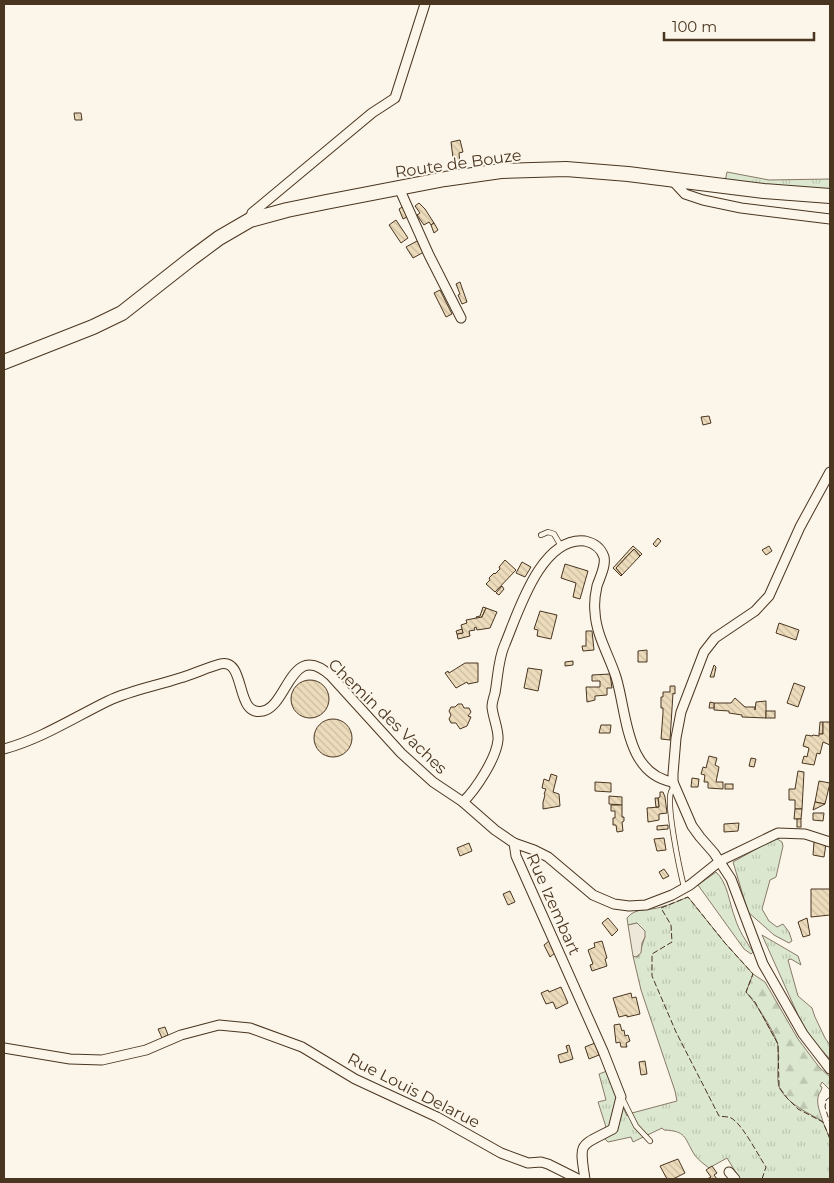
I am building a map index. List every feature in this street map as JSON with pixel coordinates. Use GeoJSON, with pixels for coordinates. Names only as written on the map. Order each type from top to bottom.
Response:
{"type":"FeatureCollection","features":[{"type":"Feature","properties":{"kind":"main road","name":"Route de Bouze"},"geometry":{"type":"LineString","coordinates":[[4,362],[93,327],[122,313],[206,248],[250,220],[287,210],[445,178],[502,171],[566,170],[628,174],[764,191],[830,196]]}},
{"type":"Feature","properties":{"kind":"street"},"geometry":{"type":"LineString","coordinates":[[250,220],[252,213],[267,200],[372,113],[395,98],[425,4]]}},
{"type":"Feature","properties":{"kind":"street"},"geometry":{"type":"LineString","coordinates":[[671,179],[685,194],[703,200],[741,208],[830,219]]}},
{"type":"Feature","properties":{"kind":"street"},"geometry":{"type":"LineString","coordinates":[[399,188],[429,255],[462,318]]}},
{"type":"Feature","properties":{"kind":"street"},"geometry":{"type":"LineString","coordinates":[[830,472],[800,527],[769,596],[762,604],[722,632],[704,652],[681,712],[674,757],[674,784],[692,826],[720,861],[730,879],[763,964],[803,1034],[830,1069]]}},
{"type":"Feature","properties":{"kind":"street"},"geometry":{"type":"LineString","coordinates":[[463,802],[486,772],[497,749],[499,738],[492,705],[503,648],[533,580],[549,556],[561,546],[577,541],[588,542],[598,547],[605,560],[595,596],[595,620],[600,638],[617,680],[625,724],[632,745],[640,760],[656,774],[674,784]]}},
{"type":"Feature","properties":{"kind":"street","name":"Chemin des Vaches"},"geometry":{"type":"LineString","coordinates":[[4,749],[36,738],[118,697],[221,664],[228,664],[234,669],[249,707],[256,711],[263,711],[272,706],[296,672],[303,667],[312,665],[322,668],[331,676],[383,734],[433,782],[463,802],[495,830],[514,843],[548,857],[594,895],[614,904],[646,905],[685,889],[720,861],[778,833],[790,835],[805,834],[830,842]]}},
{"type":"Feature","properties":{"kind":"street","name":"Rue Izembart"},"geometry":{"type":"LineString","coordinates":[[514,843],[516,856],[603,1051],[621,1097]]}},
{"type":"Feature","properties":{"kind":"street","name":"Rue Louis Delarue"},"geometry":{"type":"LineString","coordinates":[[4,1048],[70,1059],[102,1060],[146,1050],[181,1035],[219,1025],[236,1026],[264,1032],[302,1047],[355,1079],[437,1117],[501,1153],[528,1163],[541,1162],[548,1164],[578,1179]]}},
{"type":"Feature","properties":{"kind":"street"},"geometry":{"type":"LineString","coordinates":[[585,1179],[581,1149],[585,1144],[613,1129],[621,1097]]}},
{"type":"Feature","properties":{"kind":"lane"},"geometry":{"type":"LineString","coordinates":[[541,535],[548,532],[554,534],[561,546]]}},
{"type":"Feature","properties":{"kind":"lane"},"geometry":{"type":"LineString","coordinates":[[674,784],[670,792],[672,830],[685,889]]}},
{"type":"Feature","properties":{"kind":"lane"},"geometry":{"type":"LineString","coordinates":[[621,1097],[636,1126],[650,1142]]}},
{"type":"Feature","properties":{"kind":"green space"},"geometry":{"type":"Polygon","coordinates":[[[727,172],[769,180],[830,179],[830,191],[725,181],[727,172]]]}},
{"type":"Feature","properties":{"kind":"green space"},"geometry":{"type":"Polygon","coordinates":[[[776,838],[782,842],[783,846],[776,877],[770,880],[762,909],[769,921],[777,927],[783,924],[789,932],[792,941],[789,943],[774,935],[748,912],[733,862],[776,838]]]}},
{"type":"Feature","properties":{"kind":"green space"},"geometry":{"type":"Polygon","coordinates":[[[716,872],[726,887],[739,927],[753,952],[751,954],[744,949],[698,885],[716,872]]]}},
{"type":"Feature","properties":{"kind":"green space"},"geometry":{"type":"Polygon","coordinates":[[[688,897],[753,974],[747,993],[755,1002],[778,1044],[779,1087],[823,1122],[830,1139],[830,1179],[740,1179],[727,1158],[709,1168],[695,1156],[684,1136],[677,1132],[662,1128],[633,1142],[631,1137],[608,1142],[598,1132],[606,1127],[598,1102],[606,1100],[599,1074],[607,1071],[627,1116],[677,1101],[641,990],[633,956],[638,957],[645,937],[637,923],[628,925],[627,918],[634,912],[657,908],[688,897]]]}},
{"type":"Feature","properties":{"kind":"green space"},"geometry":{"type":"Polygon","coordinates":[[[762,935],[798,956],[801,965],[791,959],[788,960],[798,996],[812,1008],[830,1045],[830,1059],[811,1039],[802,1024],[762,935]]]}},
{"type":"Feature","properties":{"kind":"green space"},"geometry":{"type":"Polygon","coordinates":[[[753,974],[765,982],[798,1039],[819,1067],[830,1077],[830,1090],[822,1082],[820,1086],[822,1089],[818,1097],[818,1105],[823,1122],[794,1104],[780,1089],[777,1041],[755,1003],[746,992],[753,974]]]}},
{"type":"Feature","properties":{"kind":"shaded area"},"geometry":{"type":"Polygon","coordinates":[[[637,923],[645,931],[645,937],[641,953],[636,957],[633,956],[628,925],[637,923]]]}},
{"type":"Feature","properties":{"kind":"building"},"geometry":{"type":"Polygon","coordinates":[[[74,113],[81,113],[82,120],[75,120],[74,113]]]}},
{"type":"Feature","properties":{"kind":"building"},"geometry":{"type":"Polygon","coordinates":[[[460,140],[463,152],[459,153],[460,164],[454,166],[451,142],[460,140]]]}},
{"type":"Feature","properties":{"kind":"building"},"geometry":{"type":"Polygon","coordinates":[[[419,203],[434,223],[431,225],[429,222],[424,225],[417,215],[420,213],[415,206],[419,203]]]}},
{"type":"Feature","properties":{"kind":"building"},"geometry":{"type":"Polygon","coordinates":[[[404,206],[409,216],[403,219],[399,209],[404,206]]]}},
{"type":"Feature","properties":{"kind":"building"},"geometry":{"type":"Polygon","coordinates":[[[396,220],[408,238],[401,243],[389,225],[396,220]]]}},
{"type":"Feature","properties":{"kind":"building"},"geometry":{"type":"Polygon","coordinates":[[[434,223],[438,230],[434,233],[431,225],[434,223]]]}},
{"type":"Feature","properties":{"kind":"building"},"geometry":{"type":"Polygon","coordinates":[[[417,241],[424,252],[413,258],[406,247],[417,241]]]}},
{"type":"Feature","properties":{"kind":"building"},"geometry":{"type":"Polygon","coordinates":[[[460,282],[467,302],[462,304],[456,284],[460,282]]]}},
{"type":"Feature","properties":{"kind":"building"},"geometry":{"type":"Polygon","coordinates":[[[440,290],[452,314],[446,317],[434,293],[440,290]]]}},
{"type":"Feature","properties":{"kind":"building"},"geometry":{"type":"Polygon","coordinates":[[[709,416],[711,423],[703,425],[701,417],[709,416]]]}},
{"type":"Feature","properties":{"kind":"building"},"geometry":{"type":"Polygon","coordinates":[[[658,538],[661,541],[656,547],[653,544],[658,538]]]}},
{"type":"Feature","properties":{"kind":"building"},"geometry":{"type":"Polygon","coordinates":[[[633,546],[642,554],[640,556],[634,549],[616,568],[621,576],[613,568],[633,546]]]}},
{"type":"Feature","properties":{"kind":"building"},"geometry":{"type":"Polygon","coordinates":[[[769,546],[772,551],[766,555],[762,550],[769,546]]]}},
{"type":"Feature","properties":{"kind":"building"},"geometry":{"type":"Polygon","coordinates":[[[634,549],[640,556],[622,575],[616,568],[634,549]]]}},
{"type":"Feature","properties":{"kind":"building"},"geometry":{"type":"Polygon","coordinates":[[[505,560],[516,570],[495,592],[486,584],[490,580],[489,578],[500,569],[499,567],[505,560]]]}},
{"type":"Feature","properties":{"kind":"building"},"geometry":{"type":"Polygon","coordinates":[[[522,562],[531,567],[525,577],[516,573],[522,562]]]}},
{"type":"Feature","properties":{"kind":"building"},"geometry":{"type":"Polygon","coordinates":[[[565,564],[588,571],[580,599],[573,597],[576,583],[561,578],[565,564]]]}},
{"type":"Feature","properties":{"kind":"building"},"geometry":{"type":"Polygon","coordinates":[[[502,586],[504,589],[499,595],[496,593],[502,586]]]}},
{"type":"Feature","properties":{"kind":"building"},"geometry":{"type":"Polygon","coordinates":[[[483,607],[486,608],[482,617],[477,619],[476,617],[480,616],[483,607]]]}},
{"type":"Feature","properties":{"kind":"building"},"geometry":{"type":"Polygon","coordinates":[[[486,608],[497,612],[490,628],[477,630],[476,627],[474,628],[475,630],[469,631],[470,636],[458,639],[457,634],[463,633],[461,625],[467,623],[466,620],[482,617],[486,608]]]}},
{"type":"Feature","properties":{"kind":"building"},"geometry":{"type":"Polygon","coordinates":[[[540,611],[557,615],[551,639],[537,636],[538,630],[534,629],[540,611]]]}},
{"type":"Feature","properties":{"kind":"building"},"geometry":{"type":"Polygon","coordinates":[[[779,623],[799,630],[796,640],[776,633],[779,623]]]}},
{"type":"Feature","properties":{"kind":"building"},"geometry":{"type":"Polygon","coordinates":[[[462,629],[463,633],[457,634],[456,631],[462,629]]]}},
{"type":"Feature","properties":{"kind":"building"},"geometry":{"type":"Polygon","coordinates":[[[586,631],[592,631],[594,650],[583,651],[582,646],[586,646],[586,631]]]}},
{"type":"Feature","properties":{"kind":"building"},"geometry":{"type":"Polygon","coordinates":[[[647,650],[647,662],[638,662],[638,651],[647,650]]]}},
{"type":"Feature","properties":{"kind":"building"},"geometry":{"type":"Polygon","coordinates":[[[573,661],[573,665],[565,666],[565,662],[573,661]]]}},
{"type":"Feature","properties":{"kind":"building"},"geometry":{"type":"Polygon","coordinates":[[[465,663],[478,663],[478,682],[468,684],[467,682],[456,688],[445,673],[448,671],[449,673],[465,663]]]}},
{"type":"Feature","properties":{"kind":"building"},"geometry":{"type":"Polygon","coordinates":[[[714,665],[716,667],[714,677],[710,677],[714,665]]]}},
{"type":"Feature","properties":{"kind":"building"},"geometry":{"type":"Polygon","coordinates":[[[528,668],[542,670],[538,691],[524,688],[528,668]]]}},
{"type":"Feature","properties":{"kind":"building"},"geometry":{"type":"Polygon","coordinates":[[[610,674],[612,688],[607,688],[607,695],[595,696],[595,700],[587,702],[586,687],[600,687],[600,681],[592,681],[592,675],[610,674]]]}},
{"type":"Feature","properties":{"kind":"building"},"geometry":{"type":"Polygon","coordinates":[[[310,680],[317,681],[323,686],[328,692],[328,706],[323,712],[317,717],[310,718],[303,717],[297,712],[292,706],[291,699],[292,692],[297,686],[303,681],[310,680]]]}},
{"type":"Feature","properties":{"kind":"building"},"geometry":{"type":"Polygon","coordinates":[[[794,683],[805,687],[798,707],[787,703],[794,683]]]}},
{"type":"Feature","properties":{"kind":"building"},"geometry":{"type":"Polygon","coordinates":[[[670,686],[675,686],[675,694],[673,693],[670,740],[661,739],[663,708],[661,708],[661,697],[663,697],[663,692],[670,692],[670,686]]]}},
{"type":"Feature","properties":{"kind":"building"},"geometry":{"type":"Polygon","coordinates":[[[735,698],[745,707],[755,707],[755,710],[756,702],[766,701],[766,718],[742,717],[742,715],[729,713],[729,711],[714,710],[714,703],[731,703],[735,698]]]}},
{"type":"Feature","properties":{"kind":"building"},"geometry":{"type":"Polygon","coordinates":[[[710,702],[714,703],[714,708],[709,708],[710,702]]]}},
{"type":"Feature","properties":{"kind":"building"},"geometry":{"type":"Polygon","coordinates":[[[458,704],[462,704],[464,708],[469,708],[471,712],[468,716],[471,717],[467,726],[460,729],[456,723],[451,723],[449,719],[451,707],[455,707],[458,704]]]}},
{"type":"Feature","properties":{"kind":"building"},"geometry":{"type":"Polygon","coordinates":[[[766,711],[775,711],[775,718],[766,718],[766,711]]]}},
{"type":"Feature","properties":{"kind":"building"},"geometry":{"type":"Polygon","coordinates":[[[333,719],[340,720],[346,725],[351,731],[351,745],[346,751],[340,756],[333,757],[326,756],[320,751],[315,745],[314,738],[315,731],[320,725],[326,720],[333,719]]]}},
{"type":"Feature","properties":{"kind":"building"},"geometry":{"type":"Polygon","coordinates":[[[820,722],[823,722],[823,734],[819,734],[820,722]]]}},
{"type":"Feature","properties":{"kind":"building"},"geometry":{"type":"Polygon","coordinates":[[[823,722],[830,722],[830,745],[823,742],[820,754],[817,753],[814,765],[802,763],[804,756],[807,757],[809,748],[803,746],[806,735],[819,736],[819,734],[823,734],[823,722]]]}},
{"type":"Feature","properties":{"kind":"building"},"geometry":{"type":"Polygon","coordinates":[[[601,725],[611,725],[610,733],[599,733],[601,725]]]}},
{"type":"Feature","properties":{"kind":"building"},"geometry":{"type":"Polygon","coordinates":[[[709,756],[717,758],[715,765],[719,767],[716,782],[723,782],[723,789],[708,788],[708,782],[704,782],[705,775],[701,774],[703,767],[706,768],[709,756]]]}},
{"type":"Feature","properties":{"kind":"building"},"geometry":{"type":"Polygon","coordinates":[[[751,758],[756,759],[754,767],[749,766],[751,758]]]}},
{"type":"Feature","properties":{"kind":"building"},"geometry":{"type":"Polygon","coordinates":[[[798,771],[804,772],[802,809],[795,809],[795,800],[789,800],[789,789],[795,789],[798,771]]]}},
{"type":"Feature","properties":{"kind":"building"},"geometry":{"type":"Polygon","coordinates":[[[551,774],[557,776],[553,792],[559,794],[560,806],[543,809],[546,789],[542,788],[544,779],[549,781],[551,774]]]}},
{"type":"Feature","properties":{"kind":"building"},"geometry":{"type":"Polygon","coordinates":[[[692,778],[699,779],[698,787],[691,787],[692,778]]]}},
{"type":"Feature","properties":{"kind":"building"},"geometry":{"type":"Polygon","coordinates":[[[819,781],[830,783],[825,804],[815,802],[819,781]]]}},
{"type":"Feature","properties":{"kind":"building"},"geometry":{"type":"Polygon","coordinates":[[[595,782],[611,783],[611,792],[595,791],[595,782]]]}},
{"type":"Feature","properties":{"kind":"building"},"geometry":{"type":"Polygon","coordinates":[[[725,784],[733,784],[733,789],[725,789],[725,784]]]}},
{"type":"Feature","properties":{"kind":"building"},"geometry":{"type":"Polygon","coordinates":[[[660,792],[663,792],[665,797],[667,813],[659,814],[659,820],[648,822],[647,808],[659,807],[658,798],[660,797],[660,792]]]}},
{"type":"Feature","properties":{"kind":"building"},"geometry":{"type":"Polygon","coordinates":[[[609,796],[622,797],[622,805],[609,804],[609,796]]]}},
{"type":"Feature","properties":{"kind":"building"},"geometry":{"type":"Polygon","coordinates":[[[655,798],[658,798],[659,807],[656,807],[655,798]]]}},
{"type":"Feature","properties":{"kind":"building"},"geometry":{"type":"Polygon","coordinates":[[[815,802],[825,804],[813,810],[815,802]]]}},
{"type":"Feature","properties":{"kind":"building"},"geometry":{"type":"Polygon","coordinates":[[[611,805],[622,805],[622,817],[624,817],[622,822],[623,831],[617,832],[616,825],[613,825],[615,811],[611,811],[611,805]]]}},
{"type":"Feature","properties":{"kind":"building"},"geometry":{"type":"Polygon","coordinates":[[[795,809],[802,809],[801,819],[794,819],[795,809]]]}},
{"type":"Feature","properties":{"kind":"building"},"geometry":{"type":"Polygon","coordinates":[[[813,813],[824,813],[823,821],[813,820],[813,813]]]}},
{"type":"Feature","properties":{"kind":"building"},"geometry":{"type":"Polygon","coordinates":[[[797,819],[801,819],[801,827],[797,827],[797,819]]]}},
{"type":"Feature","properties":{"kind":"building"},"geometry":{"type":"Polygon","coordinates":[[[739,823],[738,831],[724,832],[724,824],[739,823]]]}},
{"type":"Feature","properties":{"kind":"building"},"geometry":{"type":"Polygon","coordinates":[[[668,825],[668,829],[657,830],[657,826],[668,825]]]}},
{"type":"Feature","properties":{"kind":"building"},"geometry":{"type":"Polygon","coordinates":[[[664,838],[666,850],[657,851],[654,839],[664,838]]]}},
{"type":"Feature","properties":{"kind":"building"},"geometry":{"type":"Polygon","coordinates":[[[814,842],[826,844],[824,857],[813,855],[814,842]]]}},
{"type":"Feature","properties":{"kind":"building"},"geometry":{"type":"Polygon","coordinates":[[[469,843],[472,851],[460,856],[457,848],[469,843]]]}},
{"type":"Feature","properties":{"kind":"building"},"geometry":{"type":"Polygon","coordinates":[[[664,869],[669,876],[663,879],[659,872],[664,869]]]}},
{"type":"Feature","properties":{"kind":"building"},"geometry":{"type":"Polygon","coordinates":[[[811,889],[830,889],[830,915],[811,917],[811,889]]]}},
{"type":"Feature","properties":{"kind":"building"},"geometry":{"type":"Polygon","coordinates":[[[510,891],[515,902],[508,905],[503,894],[510,891]]]}},
{"type":"Feature","properties":{"kind":"building"},"geometry":{"type":"Polygon","coordinates":[[[608,918],[618,930],[612,936],[602,923],[608,918]]]}},
{"type":"Feature","properties":{"kind":"building"},"geometry":{"type":"Polygon","coordinates":[[[807,918],[810,935],[803,937],[798,922],[807,918]]]}},
{"type":"Feature","properties":{"kind":"building"},"geometry":{"type":"Polygon","coordinates":[[[549,941],[555,953],[550,957],[544,945],[549,941]]]}},
{"type":"Feature","properties":{"kind":"building"},"geometry":{"type":"Polygon","coordinates":[[[602,941],[607,958],[605,959],[607,966],[592,971],[590,965],[593,964],[588,950],[595,947],[594,943],[602,941]]]}},
{"type":"Feature","properties":{"kind":"building"},"geometry":{"type":"Polygon","coordinates":[[[561,987],[568,1003],[556,1009],[553,1002],[546,1004],[541,993],[561,987]]]}},
{"type":"Feature","properties":{"kind":"building"},"geometry":{"type":"Polygon","coordinates":[[[631,993],[632,998],[636,997],[640,1014],[619,1017],[613,998],[631,993]]]}},
{"type":"Feature","properties":{"kind":"building"},"geometry":{"type":"Polygon","coordinates":[[[620,1024],[622,1031],[624,1030],[625,1036],[628,1035],[630,1041],[626,1043],[627,1047],[621,1047],[620,1042],[616,1043],[614,1025],[620,1024]]]}},
{"type":"Feature","properties":{"kind":"building"},"geometry":{"type":"Polygon","coordinates":[[[165,1027],[168,1035],[162,1038],[158,1029],[165,1027]]]}},
{"type":"Feature","properties":{"kind":"building"},"geometry":{"type":"Polygon","coordinates":[[[595,1043],[599,1055],[589,1059],[585,1047],[595,1043]]]}},
{"type":"Feature","properties":{"kind":"building"},"geometry":{"type":"Polygon","coordinates":[[[569,1045],[573,1059],[560,1063],[558,1055],[568,1052],[566,1046],[569,1045]]]}},
{"type":"Feature","properties":{"kind":"building"},"geometry":{"type":"Polygon","coordinates":[[[645,1061],[647,1074],[641,1075],[639,1062],[645,1061]]]}},
{"type":"Feature","properties":{"kind":"building"},"geometry":{"type":"Polygon","coordinates":[[[678,1159],[685,1173],[673,1179],[667,1179],[660,1166],[678,1159]]]}},
{"type":"Feature","properties":{"kind":"building"},"geometry":{"type":"Polygon","coordinates":[[[712,1166],[717,1173],[714,1175],[717,1179],[707,1179],[711,1177],[706,1170],[712,1166]]]}},
{"type":"Feature","properties":{"kind":"fence"},"geometry":{"type":"LineString","coordinates":[[762,1179],[766,1167],[738,1124],[731,1118],[719,1116],[676,1032],[652,976],[652,954],[672,942],[671,925],[661,908],[688,897],[753,974],[746,992],[755,1002],[778,1044],[779,1087],[798,1109],[823,1122],[830,1139]]}},
{"type":"Feature","properties":{"kind":"fence"},"geometry":{"type":"LineString","coordinates":[[830,1097],[826,1100],[825,1107],[830,1123]]}}]}
